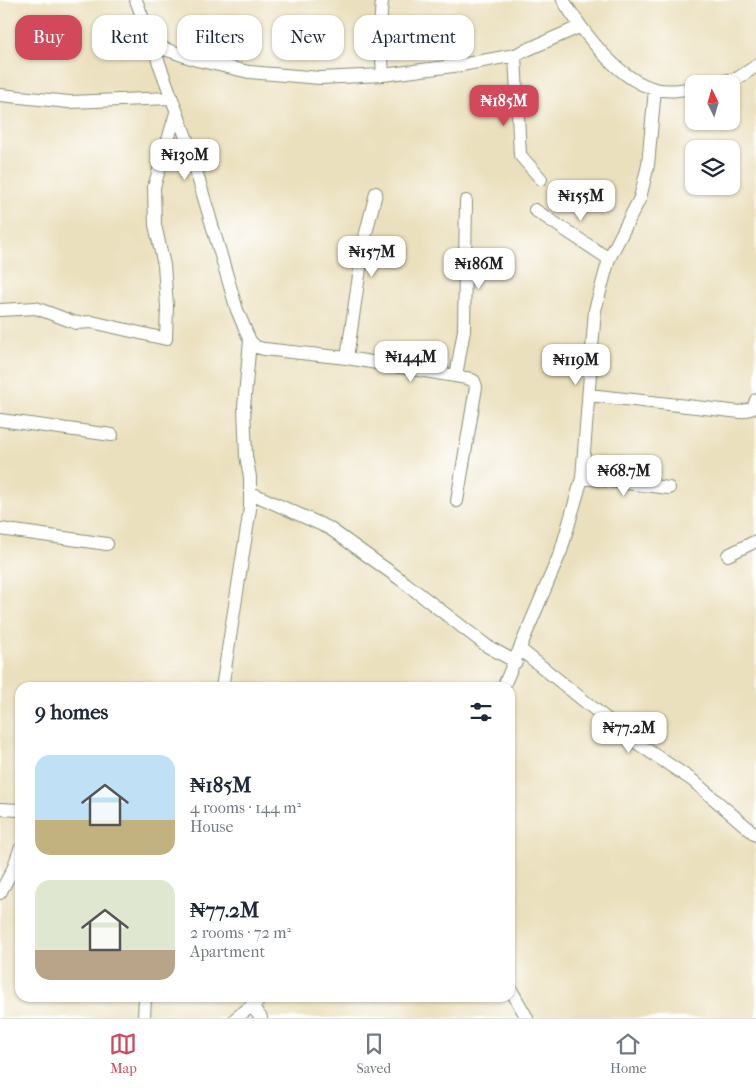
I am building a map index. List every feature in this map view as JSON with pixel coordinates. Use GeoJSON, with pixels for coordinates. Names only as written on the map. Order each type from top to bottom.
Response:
{"type":"FeatureCollection","features":[{"type":"Feature","properties":{"kind":"street"},"geometry":{"type":"LineString","coordinates":[[136,0],[141,15]]}},
{"type":"Feature","properties":{"kind":"street"},"geometry":{"type":"LineString","coordinates":[[382,0],[380,28],[383,75]]}},
{"type":"Feature","properties":{"kind":"street"},"geometry":{"type":"LineString","coordinates":[[563,0],[579,27],[632,80],[655,89],[672,91],[685,89]]}},
{"type":"Feature","properties":{"kind":"street"},"geometry":{"type":"LineString","coordinates":[[167,50],[197,60],[249,72],[320,78],[383,75],[515,56],[579,27]]}},
{"type":"Feature","properties":{"kind":"street"},"geometry":{"type":"LineString","coordinates":[[515,56],[520,155],[541,179]]}},
{"type":"Feature","properties":{"kind":"street"},"geometry":{"type":"LineString","coordinates":[[156,60],[187,140],[237,310],[250,341],[256,347],[264,349],[347,358],[456,376],[474,381],[476,386],[457,501]]}},
{"type":"Feature","properties":{"kind":"street"},"geometry":{"type":"LineString","coordinates":[[740,77],[756,66]]}},
{"type":"Feature","properties":{"kind":"street"},"geometry":{"type":"LineString","coordinates":[[506,682],[561,551],[582,478],[595,310],[609,259],[640,198],[648,165],[655,89]]}},
{"type":"Feature","properties":{"kind":"street"},"geometry":{"type":"LineString","coordinates":[[0,95],[69,102],[171,98]]}},
{"type":"Feature","properties":{"kind":"street"},"geometry":{"type":"LineString","coordinates":[[0,310],[36,308],[76,323],[92,322],[166,339],[167,306],[164,265],[155,225],[154,188],[176,113]]}},
{"type":"Feature","properties":{"kind":"street"},"geometry":{"type":"LineString","coordinates":[[347,358],[364,242],[376,193]]}},
{"type":"Feature","properties":{"kind":"street"},"geometry":{"type":"LineString","coordinates":[[456,376],[464,330],[466,201]]}},
{"type":"Feature","properties":{"kind":"street"},"geometry":{"type":"LineString","coordinates":[[536,210],[609,259]]}},
{"type":"Feature","properties":{"kind":"street"},"geometry":{"type":"LineString","coordinates":[[223,682],[251,493],[246,456],[244,407],[250,341]]}},
{"type":"Feature","properties":{"kind":"street"},"geometry":{"type":"LineString","coordinates":[[589,395],[740,412],[753,408],[756,400]]}},
{"type":"Feature","properties":{"kind":"street"},"geometry":{"type":"LineString","coordinates":[[0,420],[112,435]]}},
{"type":"Feature","properties":{"kind":"street"},"geometry":{"type":"LineString","coordinates":[[582,478],[669,488]]}},
{"type":"Feature","properties":{"kind":"street"},"geometry":{"type":"LineString","coordinates":[[251,493],[329,528],[400,579],[487,646],[518,656],[634,741],[692,780],[756,835]]}},
{"type":"Feature","properties":{"kind":"street"},"geometry":{"type":"LineString","coordinates":[[0,529],[107,544]]}},
{"type":"Feature","properties":{"kind":"street"},"geometry":{"type":"LineString","coordinates":[[728,555],[756,541]]}},
{"type":"Feature","properties":{"kind":"street"},"geometry":{"type":"LineString","coordinates":[[0,809],[15,810]]}},
{"type":"Feature","properties":{"kind":"street"},"geometry":{"type":"LineString","coordinates":[[0,893],[15,862]]}},
{"type":"Feature","properties":{"kind":"street"},"geometry":{"type":"LineString","coordinates":[[515,997],[527,1018]]}},
{"type":"Feature","properties":{"kind":"street"},"geometry":{"type":"LineString","coordinates":[[144,1018],[145,1002]]}},
{"type":"Feature","properties":{"kind":"street"},"geometry":{"type":"LineString","coordinates":[[236,1018],[255,1002]]}},
{"type":"Feature","properties":{"kind":"street"},"geometry":{"type":"LineString","coordinates":[[256,1002],[261,1018]]}}]}
